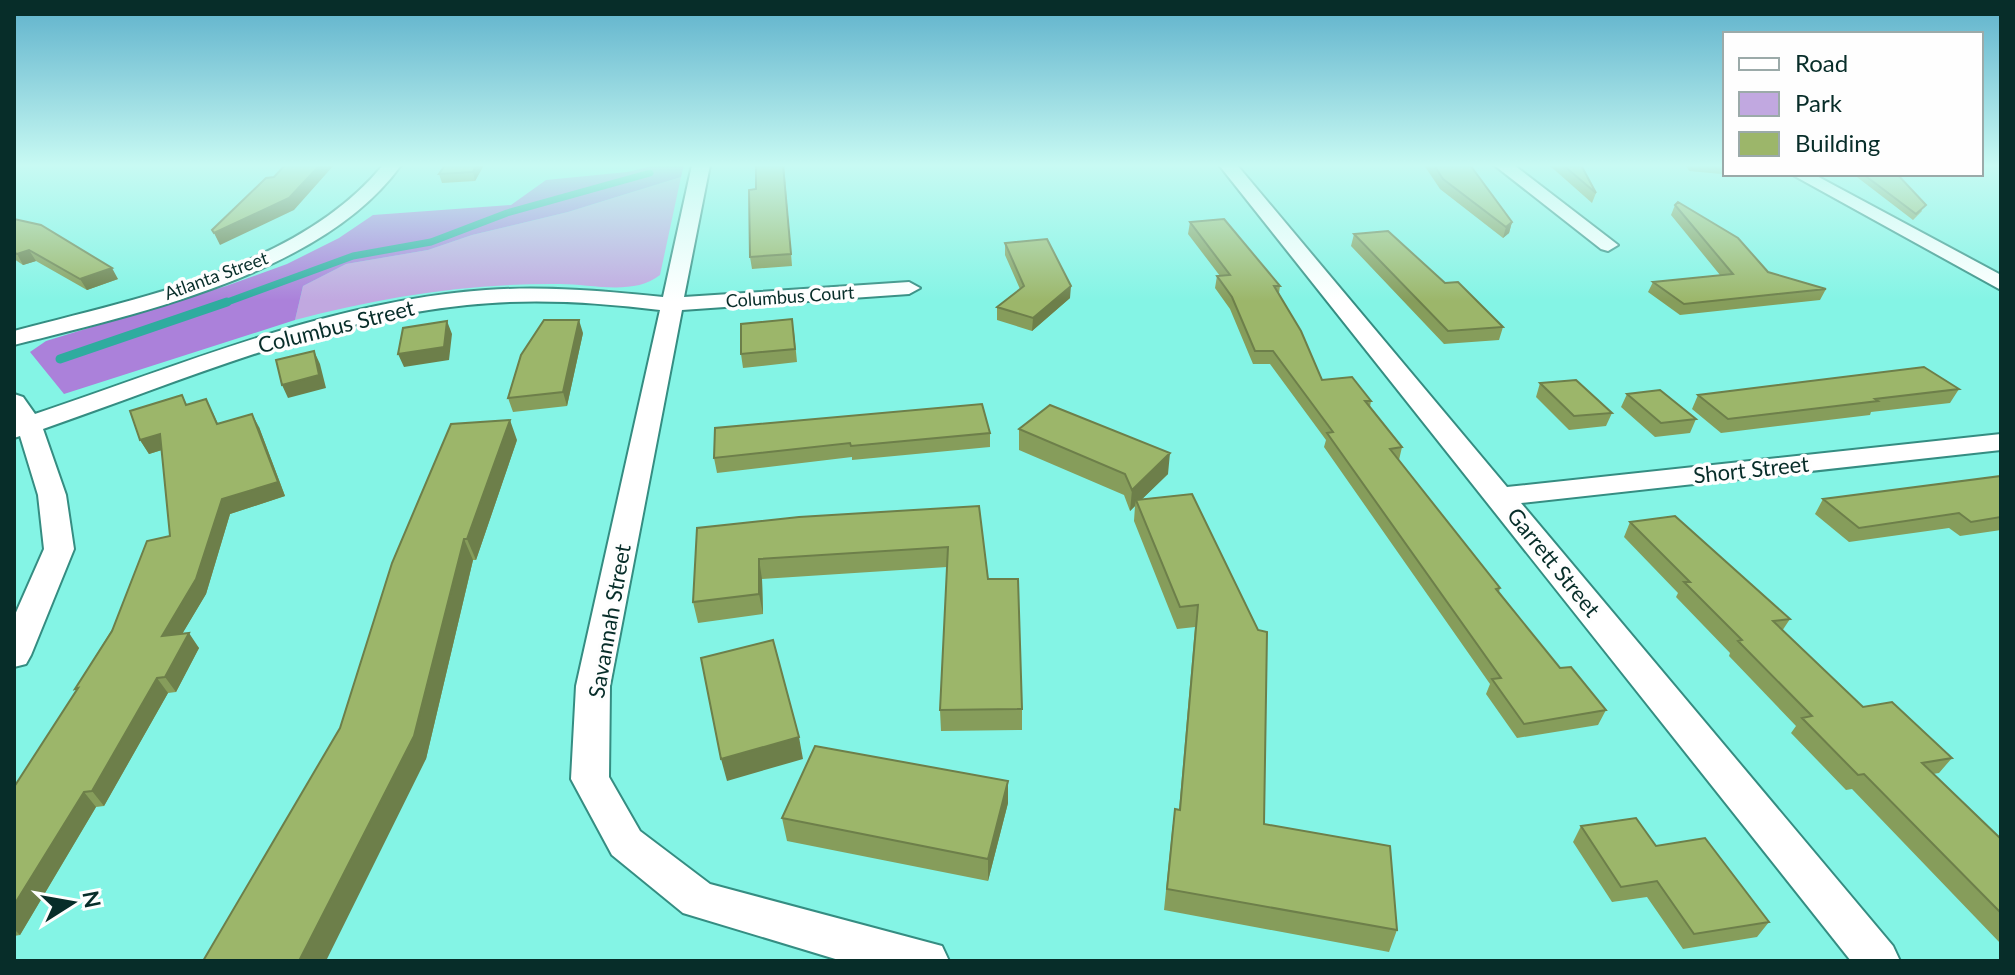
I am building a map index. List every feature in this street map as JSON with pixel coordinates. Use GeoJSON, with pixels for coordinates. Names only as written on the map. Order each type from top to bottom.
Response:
{"type":"FeatureCollection","features":[{"type":"Feature","properties":{"kind":"street","name":"Atlanta Street"},"geometry":{"type":"LineString","coordinates":[[14,338],[140,303],[251,265],[349,210]]}},
{"type":"Feature","properties":{"kind":"street","name":"Savannah Street"},"geometry":{"type":"LineString","coordinates":[[691,210],[593,686],[590,779],[626,843],[698,900],[868,948],[927,961]]}},
{"type":"Feature","properties":{"kind":"street","name":"Garrett Street"},"geometry":{"type":"LineString","coordinates":[[1266,210],[1878,961]]}},
{"type":"Feature","properties":{"kind":"street"},"geometry":{"type":"LineString","coordinates":[[1563,210],[1608,245]]}},
{"type":"Feature","properties":{"kind":"street"},"geometry":{"type":"LineString","coordinates":[[1868,210],[1997,279]]}},
{"type":"Feature","properties":{"kind":"street","name":"Columbus Court"},"geometry":{"type":"LineString","coordinates":[[671,304],[909,288]]}},
{"type":"Feature","properties":{"kind":"street","name":"Columbus Street"},"geometry":{"type":"LineString","coordinates":[[19,419],[366,315],[445,301],[510,296],[612,297],[671,304]]}},
{"type":"Feature","properties":{"kind":"street"},"geometry":{"type":"LineString","coordinates":[[14,655],[59,549],[52,495],[19,419]]}},
{"type":"Feature","properties":{"kind":"street","name":"Short Street"},"geometry":{"type":"LineString","coordinates":[[1501,496],[2001,442]]}},
{"type":"Feature","properties":{"kind":"green space"},"geometry":{"type":"Polygon","coordinates":[[[674,210],[660,275],[650,281],[625,287],[526,284],[459,289],[393,298],[295,320],[303,286],[346,264],[428,250],[472,235],[568,212],[674,210]]]}},
{"type":"Feature","properties":{"kind":"shaded area"},"geometry":{"type":"Polygon","coordinates":[[[435,210],[573,210],[472,235],[428,250],[346,264],[303,286],[295,320],[64,394],[30,352],[46,341],[287,264],[339,238],[373,215],[435,210]]]}},
{"type":"Feature","properties":{"kind":"building"},"geometry":{"type":"Polygon","coordinates":[[[232,210],[262,210],[214,233],[212,230],[232,210]]]}},
{"type":"Feature","properties":{"kind":"building"},"geometry":{"type":"Polygon","coordinates":[[[749,210],[787,210],[791,254],[750,257],[749,210]]]}},
{"type":"Feature","properties":{"kind":"building"},"geometry":{"type":"Polygon","coordinates":[[[1484,210],[1504,210],[1512,222],[1506,227],[1484,210]]]}},
{"type":"Feature","properties":{"kind":"building"},"geometry":{"type":"Polygon","coordinates":[[[1680,210],[1692,210],[1738,238],[1768,272],[1826,289],[1684,304],[1653,282],[1733,274],[1680,210]]]}},
{"type":"Feature","properties":{"kind":"building"},"geometry":{"type":"Polygon","coordinates":[[[14,219],[41,225],[112,268],[80,279],[29,250],[17,254],[14,252],[14,219]]]}},
{"type":"Feature","properties":{"kind":"building"},"geometry":{"type":"Polygon","coordinates":[[[1224,219],[1280,286],[1274,286],[1301,331],[1322,380],[1352,377],[1371,401],[1365,401],[1402,447],[1390,449],[1500,588],[1496,589],[1560,668],[1571,667],[1606,710],[1524,724],[1492,679],[1501,678],[1327,433],[1333,432],[1273,351],[1255,351],[1232,297],[1217,276],[1230,275],[1190,222],[1224,219]]]}},
{"type":"Feature","properties":{"kind":"building"},"geometry":{"type":"Polygon","coordinates":[[[1388,231],[1445,283],[1458,282],[1503,327],[1448,331],[1354,234],[1388,231]]]}},
{"type":"Feature","properties":{"kind":"building"},"geometry":{"type":"Polygon","coordinates":[[[1047,239],[1071,286],[1033,318],[997,307],[1024,286],[1005,243],[1047,239]]]}},
{"type":"Feature","properties":{"kind":"building"},"geometry":{"type":"Polygon","coordinates":[[[792,319],[795,349],[741,354],[741,324],[792,319]]]}},
{"type":"Feature","properties":{"kind":"building"},"geometry":{"type":"Polygon","coordinates":[[[544,320],[579,320],[563,392],[508,398],[521,355],[544,320]]]}},
{"type":"Feature","properties":{"kind":"building"},"geometry":{"type":"Polygon","coordinates":[[[447,321],[444,347],[398,354],[403,328],[447,321]]]}},
{"type":"Feature","properties":{"kind":"building"},"geometry":{"type":"Polygon","coordinates":[[[314,351],[319,375],[282,385],[276,360],[314,351]]]}},
{"type":"Feature","properties":{"kind":"building"},"geometry":{"type":"Polygon","coordinates":[[[1924,367],[1959,389],[1728,419],[1698,395],[1924,367]]]}},
{"type":"Feature","properties":{"kind":"building"},"geometry":{"type":"Polygon","coordinates":[[[1576,380],[1612,413],[1574,416],[1540,383],[1576,380]]]}},
{"type":"Feature","properties":{"kind":"building"},"geometry":{"type":"Polygon","coordinates":[[[1660,390],[1696,419],[1661,423],[1627,394],[1660,390]]]}},
{"type":"Feature","properties":{"kind":"building"},"geometry":{"type":"Polygon","coordinates":[[[182,395],[186,405],[206,399],[217,424],[252,414],[278,482],[222,499],[196,579],[162,636],[189,633],[165,677],[157,678],[92,791],[84,792],[14,905],[14,787],[112,631],[147,541],[170,536],[160,434],[140,440],[130,411],[182,395]]]}},
{"type":"Feature","properties":{"kind":"building"},"geometry":{"type":"Polygon","coordinates":[[[982,404],[990,433],[851,446],[850,443],[714,458],[715,428],[982,404]]]}},
{"type":"Feature","properties":{"kind":"building"},"geometry":{"type":"Polygon","coordinates":[[[1050,405],[1170,453],[1132,490],[1125,474],[1019,429],[1050,405]]]}},
{"type":"Feature","properties":{"kind":"building"},"geometry":{"type":"Polygon","coordinates":[[[510,420],[467,539],[464,539],[414,736],[299,961],[203,961],[340,728],[392,563],[451,424],[510,420]]]}},
{"type":"Feature","properties":{"kind":"building"},"geometry":{"type":"Polygon","coordinates":[[[2001,476],[2001,517],[1971,522],[1959,513],[1859,528],[1823,499],[2001,476]]]}},
{"type":"Feature","properties":{"kind":"building"},"geometry":{"type":"Polygon","coordinates":[[[1192,494],[1258,630],[1267,632],[1264,824],[1390,846],[1397,930],[1167,889],[1175,809],[1180,810],[1198,605],[1180,607],[1136,500],[1192,494]]]}},
{"type":"Feature","properties":{"kind":"building"},"geometry":{"type":"Polygon","coordinates":[[[979,506],[988,579],[1018,579],[1022,709],[940,710],[948,547],[759,559],[759,594],[693,602],[697,528],[799,517],[979,506]]]}},
{"type":"Feature","properties":{"kind":"building"},"geometry":{"type":"Polygon","coordinates":[[[1675,516],[1790,619],[1773,621],[1863,707],[1892,702],[1952,758],[1922,763],[2001,839],[2001,913],[1864,774],[1858,775],[1802,718],[1812,716],[1684,582],[1690,582],[1630,522],[1675,516]]]}},
{"type":"Feature","properties":{"kind":"building"},"geometry":{"type":"Polygon","coordinates":[[[773,640],[799,737],[721,759],[701,658],[773,640]]]}},
{"type":"Feature","properties":{"kind":"building"},"geometry":{"type":"Polygon","coordinates":[[[815,746],[1008,781],[988,859],[782,818],[815,746]]]}},
{"type":"Feature","properties":{"kind":"building"},"geometry":{"type":"Polygon","coordinates":[[[1636,818],[1656,846],[1705,838],[1769,922],[1694,934],[1657,881],[1621,887],[1581,826],[1636,818]]]}},
{"type":"Feature","properties":{"kind":"waterway"},"geometry":{"type":"LineString","coordinates":[[222,304],[353,256],[431,242],[516,210]]}},
{"type":"Feature","properties":{"kind":"waterway"},"geometry":{"type":"LineString","coordinates":[[60,359],[227,302]]}}]}
